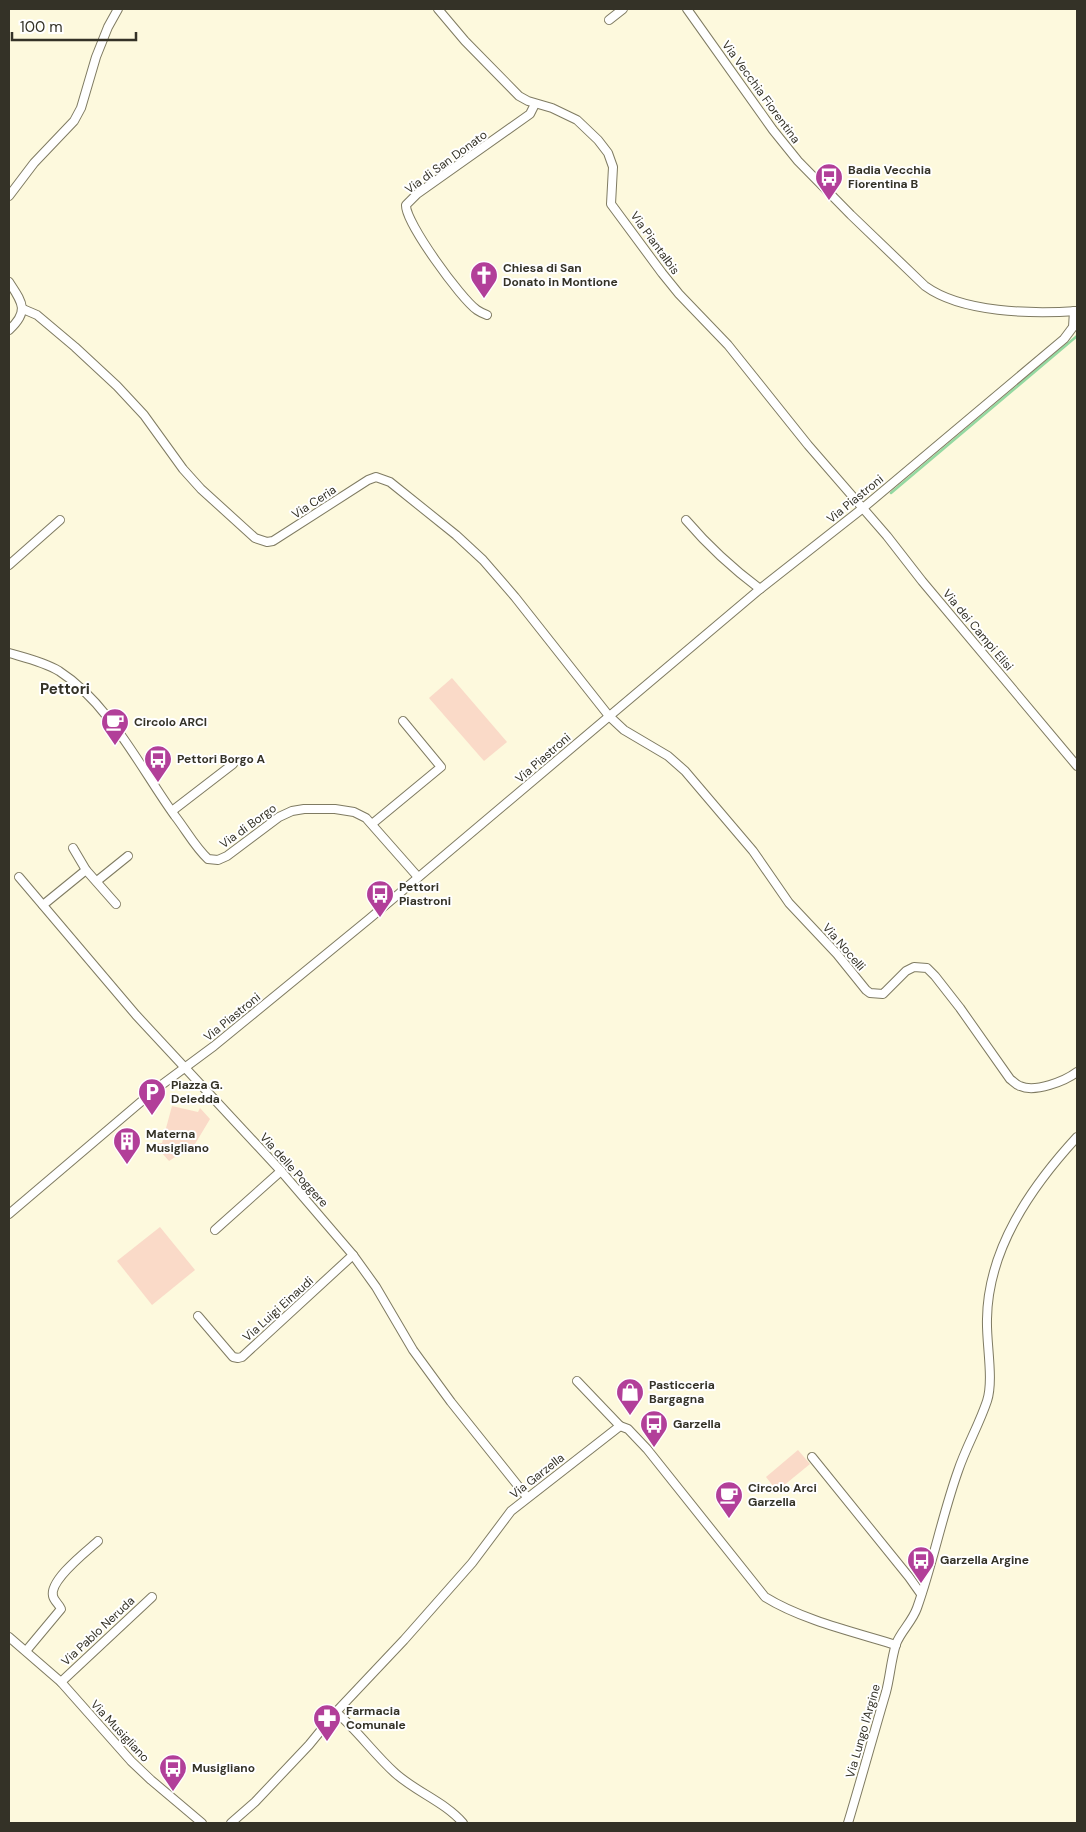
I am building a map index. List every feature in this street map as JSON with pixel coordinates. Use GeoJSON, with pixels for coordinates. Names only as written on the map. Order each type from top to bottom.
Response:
{"type":"FeatureCollection","features":[{"type":"Feature","properties":{"kind":"street"},"geometry":{"type":"LineString","coordinates":[[9,196],[34,163],[74,120],[82,108],[96,58],[118,9]]}},
{"type":"Feature","properties":{"kind":"street","name":"Via Piantalbis"},"geometry":{"type":"LineString","coordinates":[[438,9],[512,90],[528,102],[552,108],[577,120],[598,140],[608,153],[613,167],[611,204],[616,208],[670,283],[720,335],[808,445],[862,508]]}},
{"type":"Feature","properties":{"kind":"street"},"geometry":{"type":"LineString","coordinates":[[609,20],[623,9]]}},
{"type":"Feature","properties":{"kind":"street","name":"Via Vecchia Fiorentina"},"geometry":{"type":"LineString","coordinates":[[687,9],[761,114],[793,154],[837,202],[925,286],[948,298],[978,306],[1022,311],[1076,311]]}},
{"type":"Feature","properties":{"kind":"street","name":"Via di San Donato"},"geometry":{"type":"LineString","coordinates":[[487,315],[476,310],[470,304],[438,264],[415,230],[407,213],[406,205],[417,194],[530,114],[535,104]]}},
{"type":"Feature","properties":{"kind":"street"},"geometry":{"type":"LineString","coordinates":[[9,282],[20,299],[23,309],[17,322],[9,330]]}},
{"type":"Feature","properties":{"kind":"street","name":"Via Ceria"},"geometry":{"type":"LineString","coordinates":[[23,309],[37,315],[117,386],[144,415],[183,469],[201,489],[256,538],[266,542],[273,541],[368,480],[376,477],[390,482],[456,535],[483,560],[515,597],[609,716]]}},
{"type":"Feature","properties":{"kind":"street","name":"Via Piastroni"},"geometry":{"type":"LineString","coordinates":[[9,1214],[156,1089],[185,1069],[266,1004],[760,589],[862,508],[1064,338],[1073,326],[1076,311]]}},
{"type":"Feature","properties":{"kind":"street","name":"Via dei Campi Elisi"},"geometry":{"type":"LineString","coordinates":[[862,508],[1077,766]]}},
{"type":"Feature","properties":{"kind":"street"},"geometry":{"type":"LineString","coordinates":[[9,565],[60,520]]}},
{"type":"Feature","properties":{"kind":"street"},"geometry":{"type":"LineString","coordinates":[[686,520],[706,544],[760,589]]}},
{"type":"Feature","properties":{"kind":"street","name":"Via di Borgo"},"geometry":{"type":"LineString","coordinates":[[9,654],[40,662],[58,670],[83,688],[105,714],[202,854],[208,859],[222,859],[279,817],[292,811],[323,809],[348,811],[360,814],[372,824],[418,877]]}},
{"type":"Feature","properties":{"kind":"street","name":"Via Nocelli"},"geometry":{"type":"LineString","coordinates":[[609,716],[624,730],[668,756],[685,771],[753,851],[789,903],[837,954],[866,990],[880,995],[883,994],[906,971],[914,967],[927,968],[960,1008],[1010,1078],[1020,1086],[1052,1084],[1064,1080],[1077,1072]]}},
{"type":"Feature","properties":{"kind":"street"},"geometry":{"type":"LineString","coordinates":[[372,824],[442,766],[404,721]]}},
{"type":"Feature","properties":{"kind":"street"},"geometry":{"type":"LineString","coordinates":[[172,811],[233,764]]}},
{"type":"Feature","properties":{"kind":"street"},"geometry":{"type":"LineString","coordinates":[[73,848],[86,870],[116,904]]}},
{"type":"Feature","properties":{"kind":"street"},"geometry":{"type":"LineString","coordinates":[[97,881],[128,856]]}},
{"type":"Feature","properties":{"kind":"street"},"geometry":{"type":"LineString","coordinates":[[43,905],[86,870]]}},
{"type":"Feature","properties":{"kind":"street","name":"Via delle Poggere"},"geometry":{"type":"LineString","coordinates":[[19,877],[136,1015],[281,1171],[353,1255],[376,1287],[412,1350],[527,1497]]}},
{"type":"Feature","properties":{"kind":"street"},"geometry":{"type":"LineString","coordinates":[[577,1381],[620,1426],[628,1428],[765,1597],[781,1606],[825,1623],[896,1644],[912,1619],[932,1564],[958,1470],[988,1399],[990,1382],[987,1308],[995,1266],[1012,1228],[1028,1199],[1049,1170],[1077,1137]]}},
{"type":"Feature","properties":{"kind":"street"},"geometry":{"type":"LineString","coordinates":[[215,1230],[281,1171]]}},
{"type":"Feature","properties":{"kind":"street","name":"Via Luigi Einaudi"},"geometry":{"type":"LineString","coordinates":[[198,1316],[233,1357],[242,1357],[353,1255]]}},
{"type":"Feature","properties":{"kind":"street","name":"Via Garzella"},"geometry":{"type":"LineString","coordinates":[[231,1823],[255,1802],[309,1745],[336,1712],[404,1640],[472,1563],[511,1511],[620,1426]]}},
{"type":"Feature","properties":{"kind":"street"},"geometry":{"type":"LineString","coordinates":[[812,1458],[921,1594]]}},
{"type":"Feature","properties":{"kind":"street"},"geometry":{"type":"LineString","coordinates":[[26,1650],[61,1609],[53,1598],[52,1592],[58,1580],[64,1572],[98,1541]]}},
{"type":"Feature","properties":{"kind":"street","name":"Via Pablo Neruda"},"geometry":{"type":"LineString","coordinates":[[60,1682],[152,1597]]}},
{"type":"Feature","properties":{"kind":"street","name":"Via Musigliano"},"geometry":{"type":"LineString","coordinates":[[9,1637],[60,1682],[131,1761],[202,1823]]}},
{"type":"Feature","properties":{"kind":"street","name":"Via Lungo l'Argine"},"geometry":{"type":"LineString","coordinates":[[848,1823],[886,1693],[896,1644]]}},
{"type":"Feature","properties":{"kind":"street"},"geometry":{"type":"LineString","coordinates":[[336,1712],[350,1724],[394,1772],[411,1786],[444,1806],[463,1823]]}},
{"type":"Feature","properties":{"kind":"shaded area"},"geometry":{"type":"Polygon","coordinates":[[[452,678],[507,742],[484,761],[429,698],[452,678]]]}},
{"type":"Feature","properties":{"kind":"shaded area"},"geometry":{"type":"Polygon","coordinates":[[[172,1106],[198,1112],[200,1108],[210,1119],[195,1144],[169,1161],[154,1144],[162,1143],[172,1106]]]}},
{"type":"Feature","properties":{"kind":"shaded area"},"geometry":{"type":"Polygon","coordinates":[[[160,1227],[195,1270],[152,1305],[117,1261],[160,1227]]]}},
{"type":"Feature","properties":{"kind":"shaded area"},"geometry":{"type":"Polygon","coordinates":[[[798,1450],[810,1464],[777,1491],[766,1477],[798,1450]]]}},
{"type":"Feature","properties":{"kind":"waterway"},"geometry":{"type":"LineString","coordinates":[[891,493],[1077,336]]}},
{"type":"Feature","properties":{"kind":"place","name":"Badia Vecchia Fiorentina B"},"geometry":{"type":"Point","coordinates":[829,201]}},
{"type":"Feature","properties":{"kind":"place","name":"Chiesa di San Donato in Montione"},"geometry":{"type":"Point","coordinates":[484,299]}},
{"type":"Feature","properties":{"kind":"place","name":"Circolo ARCI"},"geometry":{"type":"Point","coordinates":[115,746]}},
{"type":"Feature","properties":{"kind":"place","name":"Pettori Borgo A"},"geometry":{"type":"Point","coordinates":[158,783]}},
{"type":"Feature","properties":{"kind":"place","name":"Pettori Piastroni"},"geometry":{"type":"Point","coordinates":[380,918]}},
{"type":"Feature","properties":{"kind":"place","name":"Piazza G. Deledda"},"geometry":{"type":"Point","coordinates":[152,1116]}},
{"type":"Feature","properties":{"kind":"place","name":"Materna Musigliano"},"geometry":{"type":"Point","coordinates":[127,1165]}},
{"type":"Feature","properties":{"kind":"place","name":"Pasticceria Bargagna"},"geometry":{"type":"Point","coordinates":[630,1416]}},
{"type":"Feature","properties":{"kind":"place","name":"Garzella"},"geometry":{"type":"Point","coordinates":[654,1448]}},
{"type":"Feature","properties":{"kind":"place","name":"Circolo Arci Garzella"},"geometry":{"type":"Point","coordinates":[729,1519]}},
{"type":"Feature","properties":{"kind":"place","name":"Garzella Argine"},"geometry":{"type":"Point","coordinates":[921,1584]}},
{"type":"Feature","properties":{"kind":"place","name":"Farmacia Comunale"},"geometry":{"type":"Point","coordinates":[327,1742]}},
{"type":"Feature","properties":{"kind":"place","name":"Musigliano"},"geometry":{"type":"Point","coordinates":[173,1792]}},
{"type":"Feature","properties":{"kind":"district","name":"Pettori"},"geometry":{"type":"Point","coordinates":[65,689]}}]}
